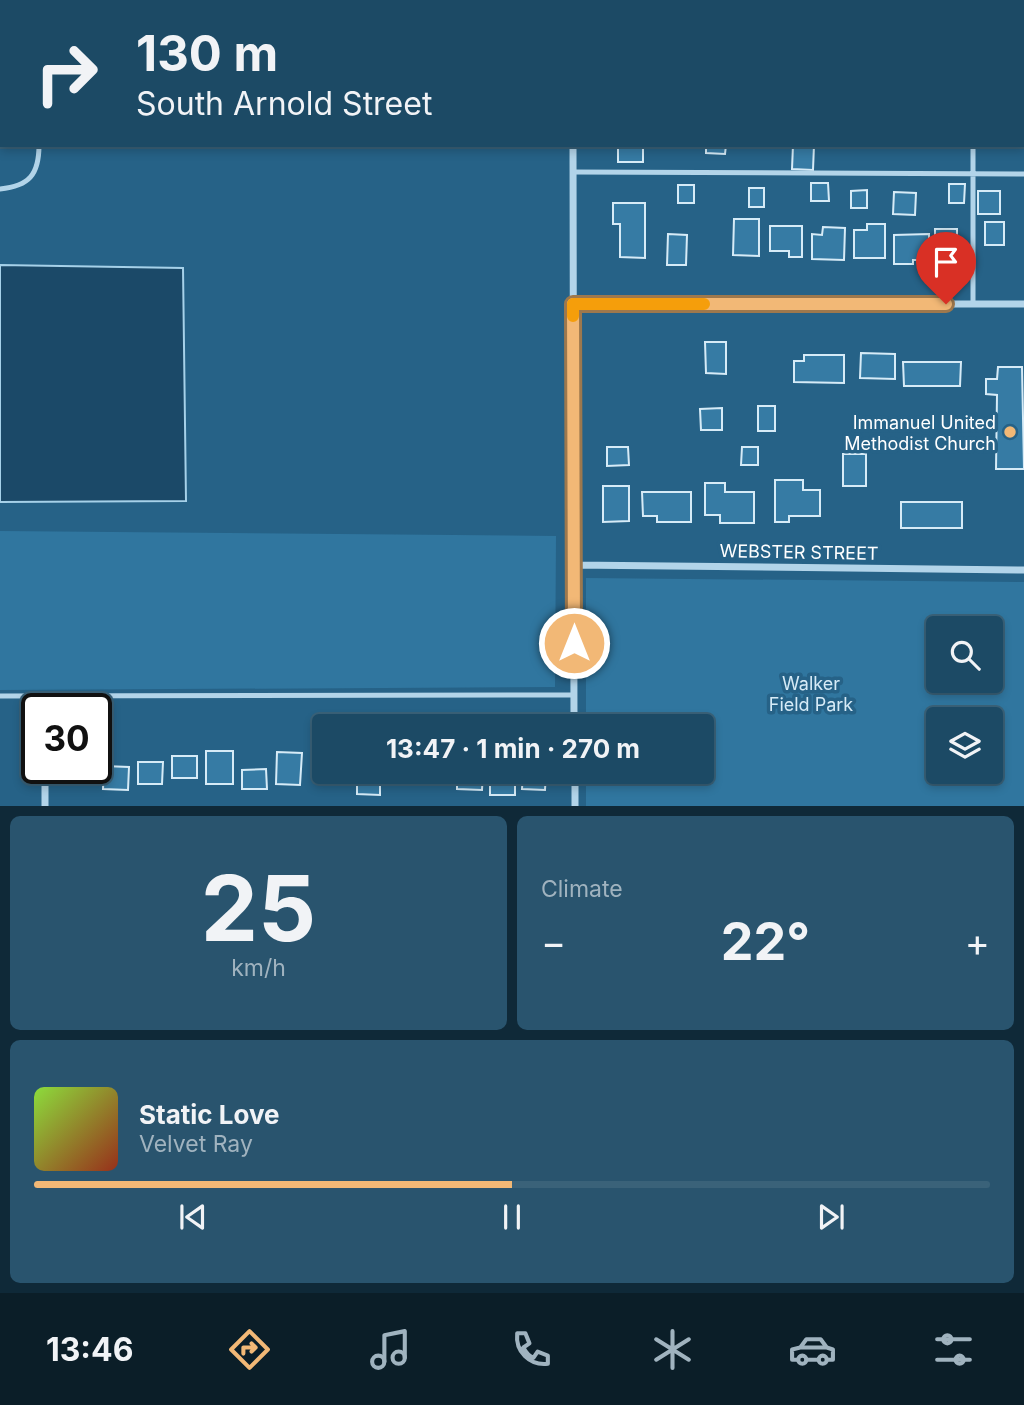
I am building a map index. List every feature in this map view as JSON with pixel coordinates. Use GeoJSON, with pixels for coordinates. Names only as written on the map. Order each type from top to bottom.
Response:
{"type":"FeatureCollection","features":[{"type":"Feature","properties":{"kind":"street"},"geometry":{"type":"LineString","coordinates":[[573,147],[574,714]]}},
{"type":"Feature","properties":{"kind":"street"},"geometry":{"type":"LineString","coordinates":[[573,304],[1024,304]]}},
{"type":"Feature","properties":{"kind":"street","name":"WEBSTER STREET"},"geometry":{"type":"LineString","coordinates":[[574,565],[1024,570]]}},
{"type":"Feature","properties":{"kind":"street"},"geometry":{"type":"LineString","coordinates":[[45,784],[45,806]]}},
{"type":"Feature","properties":{"kind":"street"},"geometry":{"type":"LineString","coordinates":[[575,784],[575,806]]}},
{"type":"Feature","properties":{"kind":"lane"},"geometry":{"type":"LineString","coordinates":[[0,189],[18,187],[32,177],[39,161],[39,147]]}},
{"type":"Feature","properties":{"kind":"lane"},"geometry":{"type":"LineString","coordinates":[[973,147],[973,304]]}},
{"type":"Feature","properties":{"kind":"lane"},"geometry":{"type":"LineString","coordinates":[[573,172],[1024,174]]}},
{"type":"Feature","properties":{"kind":"lane"},"geometry":{"type":"LineString","coordinates":[[112,696],[574,695]]}},
{"type":"Feature","properties":{"kind":"lane"},"geometry":{"type":"LineString","coordinates":[[0,696],[21,696]]}},
{"type":"Feature","properties":{"kind":"green space"},"geometry":{"type":"Polygon","coordinates":[[[0,531],[556,536],[555,687],[0,690],[0,531]]]}},
{"type":"Feature","properties":{"kind":"green space","name":"Walker Field Park"},"geometry":{"type":"Polygon","coordinates":[[[586,578],[1024,582],[1024,806],[586,806],[586,784],[714,784],[714,714],[586,714],[586,578]]]}},
{"type":"Feature","properties":{"kind":"shaded area"},"geometry":{"type":"Polygon","coordinates":[[[0,265],[183,268],[186,501],[0,502],[0,265]]]}},
{"type":"Feature","properties":{"kind":"building"},"geometry":{"type":"Polygon","coordinates":[[[618,147],[643,147],[643,162],[618,162],[618,147]]]}},
{"type":"Feature","properties":{"kind":"building"},"geometry":{"type":"Polygon","coordinates":[[[706,147],[726,147],[725,154],[706,153],[706,147]]]}},
{"type":"Feature","properties":{"kind":"building"},"geometry":{"type":"Polygon","coordinates":[[[793,147],[814,147],[813,170],[792,169],[793,147]]]}},
{"type":"Feature","properties":{"kind":"building"},"geometry":{"type":"Polygon","coordinates":[[[811,183],[828,183],[829,201],[811,201],[811,183]]]}},
{"type":"Feature","properties":{"kind":"building"},"geometry":{"type":"Polygon","coordinates":[[[949,184],[965,184],[964,203],[949,203],[949,184]]]}},
{"type":"Feature","properties":{"kind":"building"},"geometry":{"type":"Polygon","coordinates":[[[678,185],[694,185],[694,203],[678,203],[678,185]]]}},
{"type":"Feature","properties":{"kind":"building"},"geometry":{"type":"Polygon","coordinates":[[[749,188],[764,188],[764,207],[749,207],[749,188]]]}},
{"type":"Feature","properties":{"kind":"building"},"geometry":{"type":"Polygon","coordinates":[[[867,190],[867,208],[851,208],[851,191],[867,190]]]}},
{"type":"Feature","properties":{"kind":"building"},"geometry":{"type":"Polygon","coordinates":[[[978,191],[1000,191],[1000,214],[978,214],[978,191]]]}},
{"type":"Feature","properties":{"kind":"building"},"geometry":{"type":"Polygon","coordinates":[[[894,192],[916,193],[915,215],[893,214],[894,192]]]}},
{"type":"Feature","properties":{"kind":"building"},"geometry":{"type":"Polygon","coordinates":[[[613,203],[645,203],[645,258],[620,257],[620,224],[613,224],[613,203]]]}},
{"type":"Feature","properties":{"kind":"building"},"geometry":{"type":"Polygon","coordinates":[[[734,219],[759,219],[759,256],[733,255],[734,219]]]}},
{"type":"Feature","properties":{"kind":"building"},"geometry":{"type":"Polygon","coordinates":[[[985,222],[1004,222],[1004,245],[985,245],[985,222]]]}},
{"type":"Feature","properties":{"kind":"building"},"geometry":{"type":"Polygon","coordinates":[[[867,224],[885,224],[885,258],[854,258],[854,230],[867,230],[867,224]]]}},
{"type":"Feature","properties":{"kind":"building"},"geometry":{"type":"Polygon","coordinates":[[[770,226],[802,226],[802,257],[789,257],[789,251],[770,251],[770,226]]]}},
{"type":"Feature","properties":{"kind":"building"},"geometry":{"type":"Polygon","coordinates":[[[823,227],[845,228],[844,260],[812,259],[812,234],[822,235],[823,227]]]}},
{"type":"Feature","properties":{"kind":"building"},"geometry":{"type":"Polygon","coordinates":[[[935,229],[957,229],[957,263],[935,264],[935,229]]]}},
{"type":"Feature","properties":{"kind":"building"},"geometry":{"type":"Polygon","coordinates":[[[668,234],[687,235],[686,265],[667,265],[668,234]]]}},
{"type":"Feature","properties":{"kind":"building"},"geometry":{"type":"Polygon","coordinates":[[[929,234],[929,260],[913,260],[913,264],[894,264],[894,235],[929,234]]]}},
{"type":"Feature","properties":{"kind":"building"},"geometry":{"type":"Polygon","coordinates":[[[705,342],[726,342],[726,374],[706,373],[705,342]]]}},
{"type":"Feature","properties":{"kind":"building"},"geometry":{"type":"Polygon","coordinates":[[[861,353],[895,354],[895,379],[860,378],[861,353]]]}},
{"type":"Feature","properties":{"kind":"building"},"geometry":{"type":"Polygon","coordinates":[[[804,355],[844,355],[844,383],[794,382],[794,361],[804,361],[804,355]]]}},
{"type":"Feature","properties":{"kind":"building"},"geometry":{"type":"Polygon","coordinates":[[[903,362],[961,362],[960,386],[904,386],[903,362]]]}},
{"type":"Feature","properties":{"kind":"building","name":"Immanuel United Methodist Church"},"geometry":{"type":"Polygon","coordinates":[[[998,367],[1022,367],[1024,469],[996,469],[997,395],[986,394],[986,379],[997,379],[998,367]]]}},
{"type":"Feature","properties":{"kind":"building"},"geometry":{"type":"Polygon","coordinates":[[[758,406],[775,406],[775,431],[758,431],[758,406]]]}},
{"type":"Feature","properties":{"kind":"building"},"geometry":{"type":"Polygon","coordinates":[[[722,408],[722,430],[701,430],[700,409],[722,408]]]}},
{"type":"Feature","properties":{"kind":"building"},"geometry":{"type":"Polygon","coordinates":[[[607,447],[628,447],[629,465],[607,466],[607,447]]]}},
{"type":"Feature","properties":{"kind":"building"},"geometry":{"type":"Polygon","coordinates":[[[742,447],[758,447],[758,465],[741,465],[742,447]]]}},
{"type":"Feature","properties":{"kind":"building"},"geometry":{"type":"Polygon","coordinates":[[[843,454],[866,454],[866,486],[843,486],[843,454]]]}},
{"type":"Feature","properties":{"kind":"building"},"geometry":{"type":"Polygon","coordinates":[[[775,480],[803,480],[803,490],[820,490],[820,516],[789,516],[789,522],[775,522],[775,480]]]}},
{"type":"Feature","properties":{"kind":"building"},"geometry":{"type":"Polygon","coordinates":[[[705,483],[725,483],[725,492],[754,492],[754,523],[720,523],[720,515],[705,515],[705,483]]]}},
{"type":"Feature","properties":{"kind":"building"},"geometry":{"type":"Polygon","coordinates":[[[603,486],[629,486],[629,521],[603,522],[603,486]]]}},
{"type":"Feature","properties":{"kind":"building"},"geometry":{"type":"Polygon","coordinates":[[[642,492],[691,492],[691,522],[657,522],[657,516],[643,516],[642,492]]]}},
{"type":"Feature","properties":{"kind":"building"},"geometry":{"type":"Polygon","coordinates":[[[901,502],[962,502],[962,528],[901,528],[901,502]]]}},
{"type":"Feature","properties":{"kind":"building"},"geometry":{"type":"Polygon","coordinates":[[[206,751],[233,751],[233,784],[206,784],[206,751]]]}},
{"type":"Feature","properties":{"kind":"building"},"geometry":{"type":"Polygon","coordinates":[[[277,752],[302,753],[300,785],[276,784],[277,752]]]}},
{"type":"Feature","properties":{"kind":"building"},"geometry":{"type":"Polygon","coordinates":[[[172,756],[197,756],[197,778],[172,778],[172,756]]]}},
{"type":"Feature","properties":{"kind":"building"},"geometry":{"type":"Polygon","coordinates":[[[138,762],[163,762],[162,784],[138,784],[138,762]]]}},
{"type":"Feature","properties":{"kind":"building"},"geometry":{"type":"Polygon","coordinates":[[[112,766],[129,767],[128,790],[103,789],[103,784],[112,784],[112,766]]]}},
{"type":"Feature","properties":{"kind":"building"},"geometry":{"type":"Polygon","coordinates":[[[266,769],[267,789],[242,789],[242,770],[266,769]]]}},
{"type":"Feature","properties":{"kind":"building"},"geometry":{"type":"Polygon","coordinates":[[[357,784],[380,784],[380,795],[357,794],[357,784]]]}},
{"type":"Feature","properties":{"kind":"building"},"geometry":{"type":"Polygon","coordinates":[[[457,784],[482,784],[482,790],[457,789],[457,784]]]}},
{"type":"Feature","properties":{"kind":"building"},"geometry":{"type":"Polygon","coordinates":[[[490,784],[515,784],[515,795],[490,795],[490,784]]]}},
{"type":"Feature","properties":{"kind":"building"},"geometry":{"type":"Polygon","coordinates":[[[522,784],[545,784],[545,790],[522,789],[522,784]]]}},
{"type":"Feature","properties":{"kind":"slow traffic"},"geometry":{"type":"LineString","coordinates":[[573,316],[573,304],[704,304]]}},
{"type":"Feature","properties":{"kind":"place","name":"Immanuel United Methodist Church"},"geometry":{"type":"Point","coordinates":[1010,432]}},
{"type":"Feature","properties":{"kind":"route"},"geometry":{"type":"LineString","coordinates":[[574,643],[573,304],[946,304]]}}]}
